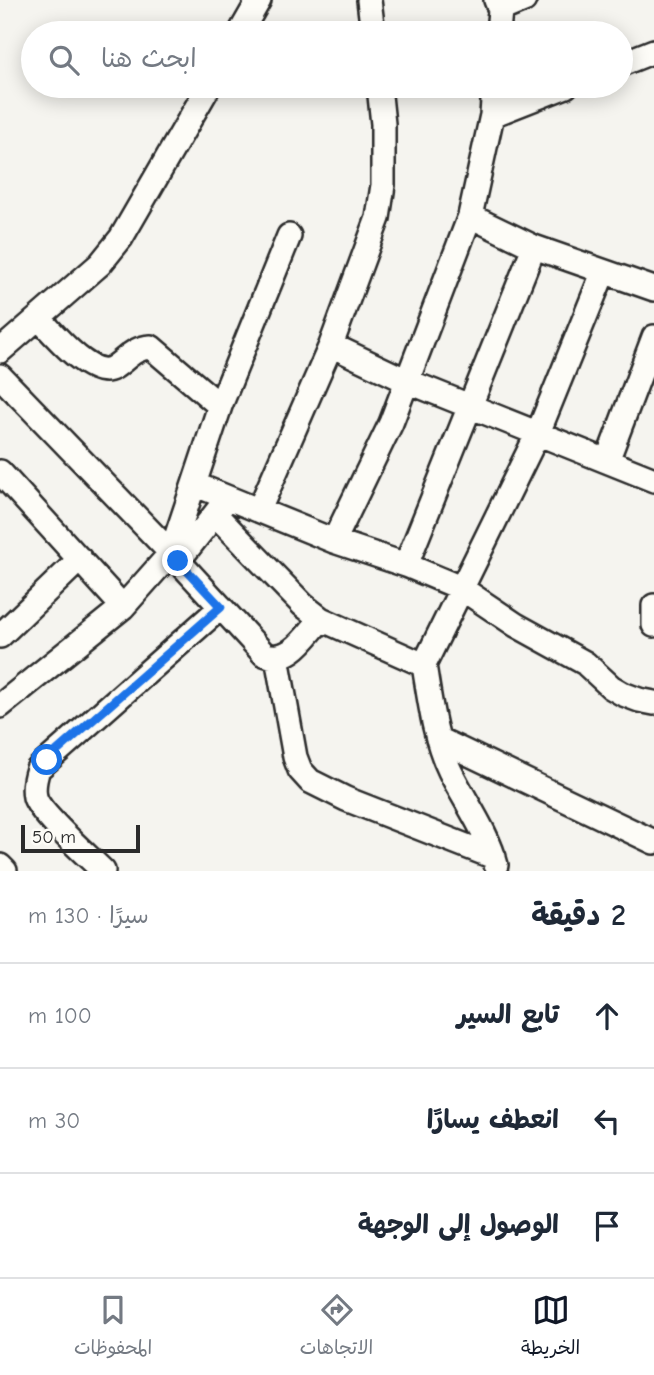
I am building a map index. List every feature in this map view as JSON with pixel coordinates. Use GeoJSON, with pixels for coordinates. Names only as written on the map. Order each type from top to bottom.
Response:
{"type":"FeatureCollection","features":[{"type":"Feature","properties":{"kind":"street"},"geometry":{"type":"LineString","coordinates":[[247,21],[259,0]]}},
{"type":"Feature","properties":{"kind":"street"},"geometry":{"type":"LineString","coordinates":[[369,0],[372,21]]}},
{"type":"Feature","properties":{"kind":"street"},"geometry":{"type":"LineString","coordinates":[[498,5],[524,0]]}},
{"type":"Feature","properties":{"kind":"street"},"geometry":{"type":"LineString","coordinates":[[633,59],[654,51]]}},
{"type":"Feature","properties":{"kind":"street"},"geometry":{"type":"LineString","coordinates":[[0,351],[100,264],[121,238],[202,98]]}},
{"type":"Feature","properties":{"kind":"street"},"geometry":{"type":"LineString","coordinates":[[259,510],[331,345],[378,218],[383,185],[380,98]]}},
{"type":"Feature","properties":{"kind":"street"},"geometry":{"type":"LineString","coordinates":[[334,541],[391,423],[470,216],[492,115],[493,98]]}},
{"type":"Feature","properties":{"kind":"street"},"geometry":{"type":"LineString","coordinates":[[492,115],[535,98]]}},
{"type":"Feature","properties":{"kind":"street"},"geometry":{"type":"LineString","coordinates":[[470,216],[534,247],[654,289]]}},
{"type":"Feature","properties":{"kind":"street"},"geometry":{"type":"LineString","coordinates":[[175,557],[194,484],[220,406],[289,236]]}},
{"type":"Feature","properties":{"kind":"street"},"geometry":{"type":"LineString","coordinates":[[406,565],[534,247]]}},
{"type":"Feature","properties":{"kind":"street"},"geometry":{"type":"LineString","coordinates":[[496,864],[450,770],[438,739],[424,665],[537,433],[603,273]]}},
{"type":"Feature","properties":{"kind":"street"},"geometry":{"type":"LineString","coordinates":[[39,318],[78,358],[100,370],[110,369],[131,352],[151,347],[220,406]]}},
{"type":"Feature","properties":{"kind":"street"},"geometry":{"type":"LineString","coordinates":[[607,461],[647,380],[654,337]]}},
{"type":"Feature","properties":{"kind":"street"},"geometry":{"type":"LineString","coordinates":[[331,345],[407,381],[654,480]]}},
{"type":"Feature","properties":{"kind":"street"},"geometry":{"type":"LineString","coordinates":[[0,376],[175,557],[264,654],[277,657],[292,651],[321,619]]}},
{"type":"Feature","properties":{"kind":"street"},"geometry":{"type":"LineString","coordinates":[[0,472],[123,607]]}},
{"type":"Feature","properties":{"kind":"street"},"geometry":{"type":"LineString","coordinates":[[194,484],[221,506],[303,605],[321,619],[424,665]]}},
{"type":"Feature","properties":{"kind":"street"},"geometry":{"type":"LineString","coordinates":[[221,506],[259,510],[461,588],[516,625],[585,663],[611,687],[639,700],[654,702]]}},
{"type":"Feature","properties":{"kind":"street"},"geometry":{"type":"LineString","coordinates":[[0,706],[123,607],[175,557],[221,506]]}},
{"type":"Feature","properties":{"kind":"street"},"geometry":{"type":"LineString","coordinates":[[0,636],[80,559]]}},
{"type":"Feature","properties":{"kind":"street"},"geometry":{"type":"LineString","coordinates":[[654,606],[654,625]]}},
{"type":"Feature","properties":{"kind":"street"},"geometry":{"type":"LineString","coordinates":[[103,871],[47,814],[35,798],[38,769],[221,607]]}},
{"type":"Feature","properties":{"kind":"street"},"geometry":{"type":"LineString","coordinates":[[277,657],[295,757],[300,770],[310,781],[496,864]]}},
{"type":"Feature","properties":{"kind":"street"},"geometry":{"type":"LineString","coordinates":[[438,739],[654,842]]}},
{"type":"Feature","properties":{"kind":"street"},"geometry":{"type":"LineString","coordinates":[[0,866],[5,871]]}},
{"type":"Feature","properties":{"kind":"route"},"geometry":{"type":"LineString","coordinates":[[47,760],[221,607],[178,561]]}}]}
